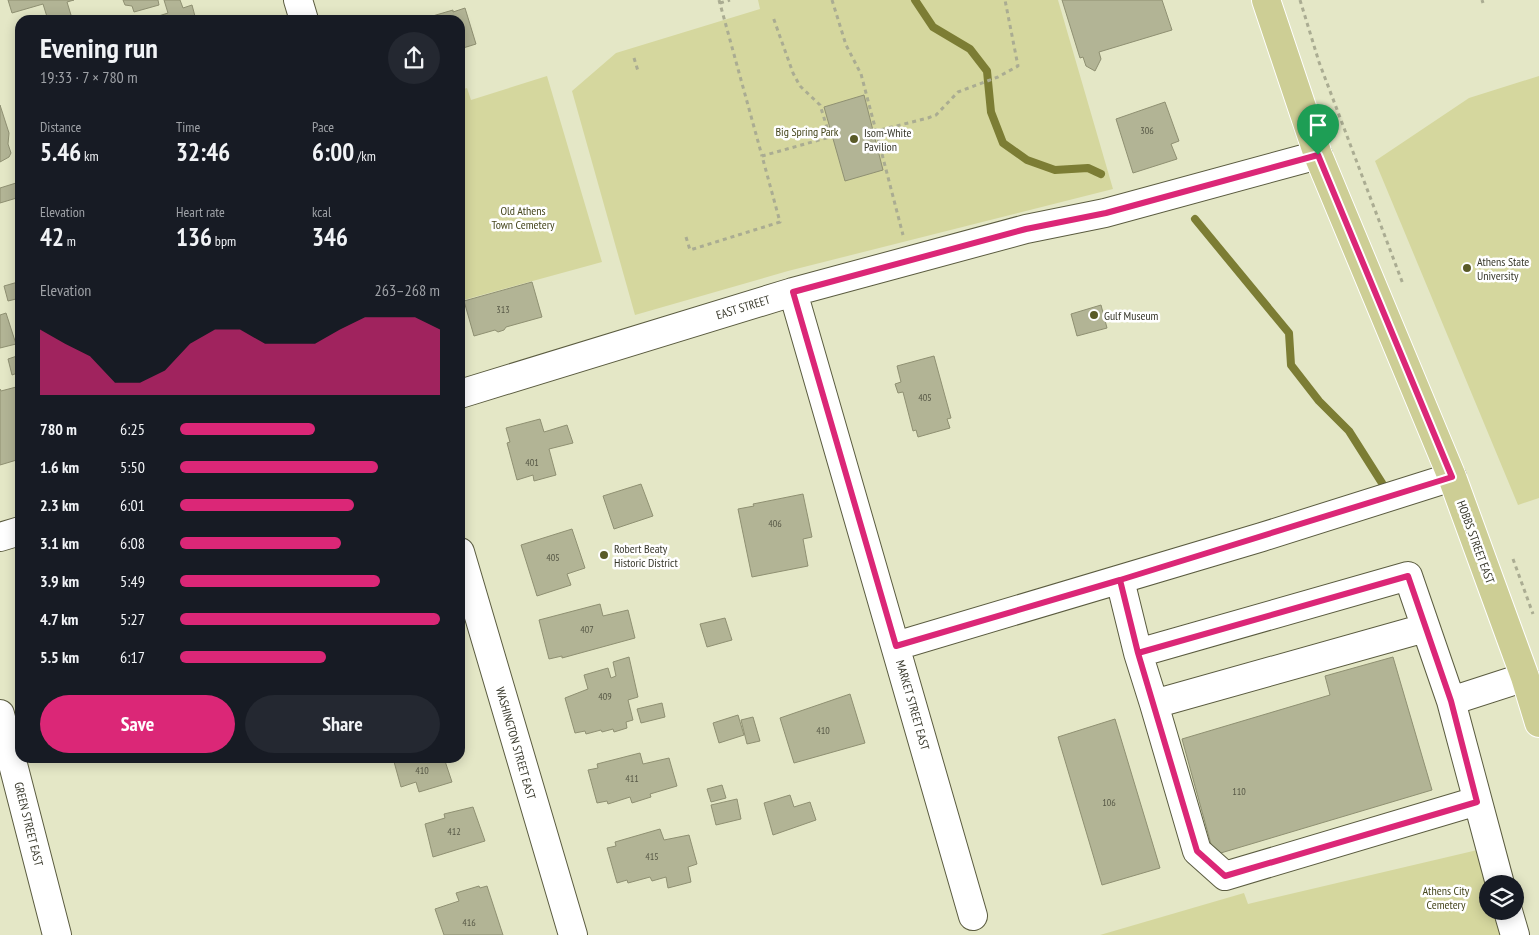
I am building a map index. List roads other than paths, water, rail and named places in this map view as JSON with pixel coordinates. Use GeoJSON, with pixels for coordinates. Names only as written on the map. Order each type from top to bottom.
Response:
{"type":"FeatureCollection","features":[{"type":"Feature","properties":{"kind":"main road","name":"HOBBS STREET EAST"},"geometry":{"type":"LineString","coordinates":[[1266,0],[1318,155],[1452,477],[1525,677],[1539,723]]}},
{"type":"Feature","properties":{"kind":"street"},"geometry":{"type":"LineString","coordinates":[[298,0],[302,15]]}},
{"type":"Feature","properties":{"kind":"street","name":"EAST STREET"},"geometry":{"type":"LineString","coordinates":[[465,392],[793,292],[1026,229],[1106,213],[1318,155]]}},
{"type":"Feature","properties":{"kind":"street","name":"MARKET STREET EAST"},"geometry":{"type":"LineString","coordinates":[[793,292],[973,916]]}},
{"type":"Feature","properties":{"kind":"street"},"geometry":{"type":"LineString","coordinates":[[896,646],[1120,580],[1452,477]]}},
{"type":"Feature","properties":{"kind":"street"},"geometry":{"type":"LineString","coordinates":[[0,537],[15,532]]}},
{"type":"Feature","properties":{"kind":"street","name":"WASHINGTON STREET EAST"},"geometry":{"type":"LineString","coordinates":[[465,569],[573,935]]}},
{"type":"Feature","properties":{"kind":"street"},"geometry":{"type":"LineString","coordinates":[[1138,653],[1408,576],[1451,701],[1497,875]]}},
{"type":"Feature","properties":{"kind":"street"},"geometry":{"type":"LineString","coordinates":[[1120,580],[1138,653],[1197,851],[1225,876],[1477,802]]}},
{"type":"Feature","properties":{"kind":"street"},"geometry":{"type":"LineString","coordinates":[[1154,704],[1425,628]]}},
{"type":"Feature","properties":{"kind":"street"},"geometry":{"type":"LineString","coordinates":[[1451,701],[1525,677]]}},
{"type":"Feature","properties":{"kind":"street","name":"GREEN STREET EAST"},"geometry":{"type":"LineString","coordinates":[[0,714],[57,935]]}},
{"type":"Feature","properties":{"kind":"street"},"geometry":{"type":"LineString","coordinates":[[1511,920],[1515,935]]}},
{"type":"Feature","properties":{"kind":"waterway"},"geometry":{"type":"LineString","coordinates":[[915,0],[933,27],[970,49],[987,71],[991,112],[1003,143],[1027,160],[1055,170],[1088,168],[1101,174]]}},
{"type":"Feature","properties":{"kind":"waterway"},"geometry":{"type":"LineString","coordinates":[[1195,219],[1289,333],[1291,365],[1319,401],[1349,431],[1382,483]]}},
{"type":"Feature","properties":{"kind":"place","name":"Isom-White Pavilion"},"geometry":{"type":"Point","coordinates":[854,139]}},
{"type":"Feature","properties":{"kind":"place","name":"Athens State University"},"geometry":{"type":"Point","coordinates":[1467,268]}},
{"type":"Feature","properties":{"kind":"place","name":"Gulf Museum"},"geometry":{"type":"Point","coordinates":[1094,315]}},
{"type":"Feature","properties":{"kind":"place","name":"Robert Beaty Historic District"},"geometry":{"type":"Point","coordinates":[604,555]}},
{"type":"Feature","properties":{"kind":"park label","name":"Big Spring Park"},"geometry":{"type":"Point","coordinates":[807,131]}},
{"type":"Feature","properties":{"kind":"park label","name":"Old Athens Town Cemetery"},"geometry":{"type":"Point","coordinates":[523,217]}},
{"type":"Feature","properties":{"kind":"park label","name":"Athens City Cemetery"},"geometry":{"type":"Point","coordinates":[1446,897]}}]}
